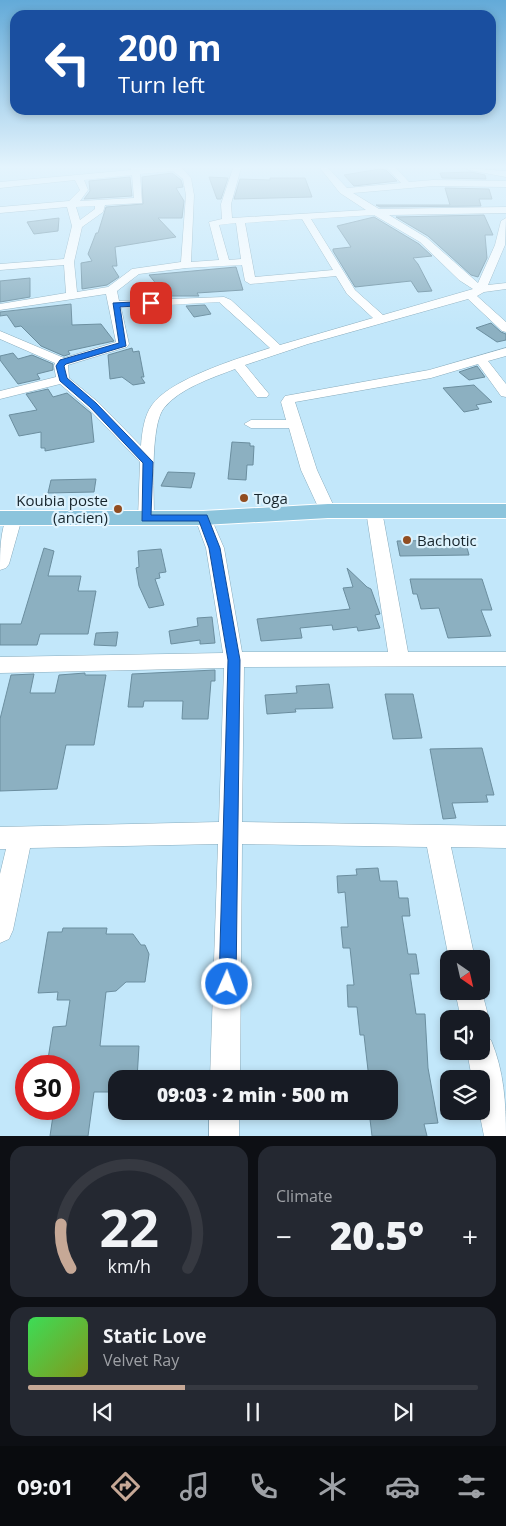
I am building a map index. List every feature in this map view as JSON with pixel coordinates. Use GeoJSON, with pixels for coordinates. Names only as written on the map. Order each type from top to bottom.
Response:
{"type":"FeatureCollection","features":[{"type":"Feature","properties":{"kind":"main road"},"geometry":{"type":"LineString","coordinates":[[7,518],[203,518],[328,511],[506,511]]}},
{"type":"Feature","properties":{"kind":"street"},"geometry":{"type":"LineString","coordinates":[[72,295],[69,262],[77,226],[76,221]]}},
{"type":"Feature","properties":{"kind":"street"},"geometry":{"type":"LineString","coordinates":[[77,226],[84,221]]}},
{"type":"Feature","properties":{"kind":"street"},"geometry":{"type":"LineString","coordinates":[[186,265],[189,221]]}},
{"type":"Feature","properties":{"kind":"street"},"geometry":{"type":"LineString","coordinates":[[225,263],[214,222],[227,221]]}},
{"type":"Feature","properties":{"kind":"street"},"geometry":{"type":"LineString","coordinates":[[240,221],[249,280],[253,282],[338,273]]}},
{"type":"Feature","properties":{"kind":"street"},"geometry":{"type":"LineString","coordinates":[[308,221],[351,292],[382,320]]}},
{"type":"Feature","properties":{"kind":"street"},"geometry":{"type":"LineString","coordinates":[[390,221],[419,237],[476,292],[506,328]]}},
{"type":"Feature","properties":{"kind":"street"},"geometry":{"type":"LineString","coordinates":[[476,292],[500,245],[506,221]]}},
{"type":"Feature","properties":{"kind":"street"},"geometry":{"type":"LineString","coordinates":[[419,237],[430,235]]}},
{"type":"Feature","properties":{"kind":"street"},"geometry":{"type":"LineString","coordinates":[[0,267],[69,262]]}},
{"type":"Feature","properties":{"kind":"street"},"geometry":{"type":"LineString","coordinates":[[0,307],[111,290],[136,271],[186,265],[246,262]]}},
{"type":"Feature","properties":{"kind":"street"},"geometry":{"type":"LineString","coordinates":[[146,518],[150,428],[158,405],[184,386],[237,363],[476,292],[506,286]]}},
{"type":"Feature","properties":{"kind":"street"},"geometry":{"type":"LineString","coordinates":[[0,335],[63,362],[123,344],[116,305],[111,290]]}},
{"type":"Feature","properties":{"kind":"street"},"geometry":{"type":"LineString","coordinates":[[116,305],[220,299],[227,302],[280,350]]}},
{"type":"Feature","properties":{"kind":"street"},"geometry":{"type":"LineString","coordinates":[[328,511],[309,470],[288,402],[290,399],[424,375],[506,352]]}},
{"type":"Feature","properties":{"kind":"street"},"geometry":{"type":"LineString","coordinates":[[480,360],[506,393]]}},
{"type":"Feature","properties":{"kind":"street"},"geometry":{"type":"LineString","coordinates":[[63,362],[60,366],[63,379],[93,405],[148,462]]}},
{"type":"Feature","properties":{"kind":"street"},"geometry":{"type":"LineString","coordinates":[[237,363],[262,394]]}},
{"type":"Feature","properties":{"kind":"street"},"geometry":{"type":"LineString","coordinates":[[0,395],[63,379]]}},
{"type":"Feature","properties":{"kind":"street"},"geometry":{"type":"LineString","coordinates":[[251,424],[296,424]]}},
{"type":"Feature","properties":{"kind":"street"},"geometry":{"type":"LineString","coordinates":[[374,511],[399,658]]}},
{"type":"Feature","properties":{"kind":"street"},"geometry":{"type":"LineString","coordinates":[[0,564],[7,518]]}},
{"type":"Feature","properties":{"kind":"street"},"geometry":{"type":"LineString","coordinates":[[203,518],[215,548],[234,660],[225,1070]]}},
{"type":"Feature","properties":{"kind":"street"},"geometry":{"type":"LineString","coordinates":[[0,665],[399,658],[506,659]]}},
{"type":"Feature","properties":{"kind":"street"},"geometry":{"type":"LineString","coordinates":[[0,930],[10,838],[231,833],[506,838]]}},
{"type":"Feature","properties":{"kind":"street"},"geometry":{"type":"LineString","coordinates":[[437,836],[460,950]]}},
{"type":"Feature","properties":{"kind":"street"},"geometry":{"type":"LineString","coordinates":[[483,1060],[499,1136]]}},
{"type":"Feature","properties":{"kind":"street"},"geometry":{"type":"LineString","coordinates":[[224,1120],[224,1136]]}},
{"type":"Feature","properties":{"kind":"building"},"geometry":{"type":"Polygon","coordinates":[[[59,221],[58,231],[34,234],[27,222],[59,221]]]}},
{"type":"Feature","properties":{"kind":"building"},"geometry":{"type":"Polygon","coordinates":[[[102,221],[161,221],[176,237],[115,247],[117,266],[112,266],[119,277],[107,285],[82,289],[81,263],[92,261],[88,254],[96,233],[98,233],[102,221]]]}},
{"type":"Feature","properties":{"kind":"building"},"geometry":{"type":"Polygon","coordinates":[[[358,221],[381,221],[419,244],[432,256],[413,258],[432,291],[418,292],[411,281],[355,287],[333,251],[333,249],[351,247],[337,226],[358,221]]]}},
{"type":"Feature","properties":{"kind":"building"},"geometry":{"type":"Polygon","coordinates":[[[403,221],[487,221],[493,235],[485,235],[487,258],[478,277],[471,275],[428,236],[403,221]]]}},
{"type":"Feature","properties":{"kind":"building"},"geometry":{"type":"Polygon","coordinates":[[[236,267],[243,290],[197,293],[199,296],[166,296],[149,275],[236,267]]]}},
{"type":"Feature","properties":{"kind":"building"},"geometry":{"type":"Polygon","coordinates":[[[30,278],[30,297],[0,302],[0,281],[30,278]]]}},
{"type":"Feature","properties":{"kind":"building"},"geometry":{"type":"Polygon","coordinates":[[[71,304],[72,325],[101,324],[114,341],[68,351],[70,354],[64,356],[41,346],[21,326],[15,327],[7,315],[0,316],[0,312],[71,304]]]}},
{"type":"Feature","properties":{"kind":"building"},"geometry":{"type":"Polygon","coordinates":[[[205,305],[211,314],[194,317],[186,306],[205,305]]]}},
{"type":"Feature","properties":{"kind":"building"},"geometry":{"type":"Polygon","coordinates":[[[491,323],[506,334],[506,340],[497,342],[476,328],[491,323]]]}},
{"type":"Feature","properties":{"kind":"building"},"geometry":{"type":"Polygon","coordinates":[[[132,348],[133,352],[139,351],[144,377],[141,377],[145,383],[133,385],[122,377],[110,379],[108,355],[132,348]]]}},
{"type":"Feature","properties":{"kind":"building"},"geometry":{"type":"Polygon","coordinates":[[[13,353],[18,359],[32,355],[53,364],[53,370],[37,374],[40,379],[18,384],[0,360],[0,356],[13,353]]]}},
{"type":"Feature","properties":{"kind":"building"},"geometry":{"type":"Polygon","coordinates":[[[477,366],[485,377],[469,380],[459,372],[477,366]]]}},
{"type":"Feature","properties":{"kind":"building"},"geometry":{"type":"Polygon","coordinates":[[[474,385],[492,402],[476,405],[479,409],[464,412],[443,388],[474,385]]]}},
{"type":"Feature","properties":{"kind":"building"},"geometry":{"type":"Polygon","coordinates":[[[48,389],[53,397],[67,393],[91,413],[94,442],[45,451],[45,448],[41,448],[41,432],[19,436],[9,415],[37,410],[26,394],[48,389]]]}},
{"type":"Feature","properties":{"kind":"building"},"geometry":{"type":"Polygon","coordinates":[[[232,442],[250,443],[250,446],[254,446],[253,465],[247,465],[246,480],[228,479],[232,442]]]}},
{"type":"Feature","properties":{"kind":"building"},"geometry":{"type":"Polygon","coordinates":[[[168,472],[195,473],[191,488],[161,486],[168,472]]]}},
{"type":"Feature","properties":{"kind":"building"},"geometry":{"type":"Polygon","coordinates":[[[96,479],[94,492],[48,493],[51,480],[96,479]]]}},
{"type":"Feature","properties":{"kind":"building"},"geometry":{"type":"Polygon","coordinates":[[[465,540],[469,555],[400,556],[397,541],[465,540]]]}},
{"type":"Feature","properties":{"kind":"building"},"geometry":{"type":"Polygon","coordinates":[[[44,548],[54,551],[48,576],[81,576],[78,591],[96,591],[88,634],[40,634],[37,645],[0,645],[0,624],[21,624],[44,548]]]}},
{"type":"Feature","properties":{"kind":"building"},"geometry":{"type":"Polygon","coordinates":[[[161,549],[166,572],[159,573],[160,578],[155,579],[164,605],[149,608],[139,586],[136,568],[139,567],[138,551],[161,549]]]}},
{"type":"Feature","properties":{"kind":"building"},"geometry":{"type":"Polygon","coordinates":[[[347,568],[371,589],[380,614],[375,615],[380,628],[358,631],[357,627],[333,630],[332,625],[300,628],[302,638],[261,641],[257,619],[350,609],[343,588],[353,587],[347,568]]]}},
{"type":"Feature","properties":{"kind":"building"},"geometry":{"type":"Polygon","coordinates":[[[410,579],[482,579],[492,610],[481,610],[491,636],[448,638],[439,608],[421,609],[417,594],[413,594],[410,579]]]}},
{"type":"Feature","properties":{"kind":"building"},"geometry":{"type":"Polygon","coordinates":[[[212,617],[215,643],[200,644],[200,640],[171,644],[169,631],[198,626],[197,618],[212,617]]]}},
{"type":"Feature","properties":{"kind":"building"},"geometry":{"type":"Polygon","coordinates":[[[118,632],[116,646],[94,645],[96,633],[118,632]]]}},
{"type":"Feature","properties":{"kind":"building"},"geometry":{"type":"Polygon","coordinates":[[[215,670],[215,681],[211,681],[208,719],[182,719],[183,701],[144,701],[143,707],[128,707],[132,674],[215,670]]]}},
{"type":"Feature","properties":{"kind":"building"},"geometry":{"type":"Polygon","coordinates":[[[85,673],[85,675],[106,675],[94,745],[66,745],[57,789],[0,791],[0,719],[11,675],[34,674],[30,693],[55,693],[59,675],[85,673]]]}},
{"type":"Feature","properties":{"kind":"building"},"geometry":{"type":"Polygon","coordinates":[[[329,684],[333,708],[295,709],[296,712],[267,714],[265,695],[297,693],[296,686],[329,684]]]}},
{"type":"Feature","properties":{"kind":"building"},"geometry":{"type":"Polygon","coordinates":[[[385,694],[413,694],[422,738],[393,739],[385,694]]]}},
{"type":"Feature","properties":{"kind":"building"},"geometry":{"type":"Polygon","coordinates":[[[482,748],[494,795],[486,795],[488,802],[452,803],[456,818],[443,819],[430,749],[482,748]]]}},
{"type":"Feature","properties":{"kind":"building"},"geometry":{"type":"Polygon","coordinates":[[[378,868],[380,881],[397,881],[399,898],[408,898],[410,916],[402,916],[408,954],[416,954],[419,974],[410,974],[416,1014],[425,1014],[428,1068],[438,1123],[424,1124],[427,1136],[372,1136],[370,1120],[398,1120],[398,1070],[368,1070],[364,1035],[360,1035],[357,1007],[348,1007],[347,985],[354,985],[350,948],[343,948],[341,927],[348,927],[345,892],[338,893],[337,876],[357,875],[356,869],[378,868]]]}},
{"type":"Feature","properties":{"kind":"building"},"geometry":{"type":"Polygon","coordinates":[[[63,928],[107,928],[106,934],[133,934],[141,945],[145,945],[149,954],[145,982],[126,982],[116,991],[106,992],[100,1046],[139,1046],[138,1070],[108,1070],[108,1092],[94,1092],[88,1136],[50,1136],[52,1120],[80,1120],[80,1055],[49,1055],[53,1027],[66,1026],[70,1000],[57,1000],[58,992],[38,993],[48,932],[62,932],[63,928]]]}},
{"type":"Feature","properties":{"kind":"place","name":"Toga"},"geometry":{"type":"Point","coordinates":[244,498]}},
{"type":"Feature","properties":{"kind":"place","name":"Koubia poste (ancien)"},"geometry":{"type":"Point","coordinates":[118,509]}},
{"type":"Feature","properties":{"kind":"place","name":"Bachotic"},"geometry":{"type":"Point","coordinates":[407,540]}},
{"type":"Feature","properties":{"kind":"route"},"geometry":{"type":"LineString","coordinates":[[151,303],[116,305],[123,344],[63,362],[60,366],[63,379],[93,405],[148,462],[146,518],[203,518],[215,548],[234,660],[227,984]]}}]}
